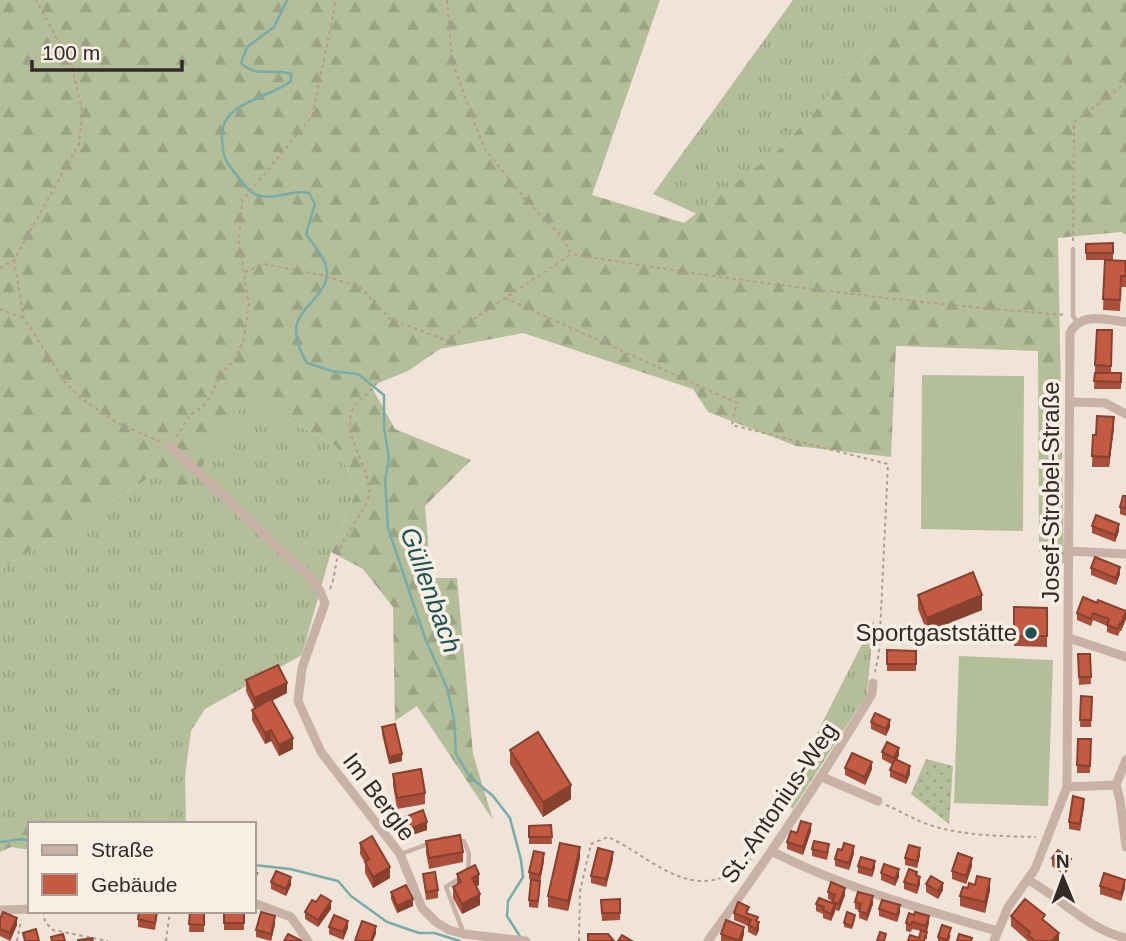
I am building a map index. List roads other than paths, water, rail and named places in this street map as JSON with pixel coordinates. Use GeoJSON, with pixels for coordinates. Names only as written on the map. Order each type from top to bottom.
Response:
{"type":"FeatureCollection","features":[{"type":"Feature","properties":{"kind":"street"},"geometry":{"type":"LineString","coordinates":[[1076,319],[1126,322]]}},
{"type":"Feature","properties":{"kind":"street","name":"Josef-Strobel-Straße"},"geometry":{"type":"LineString","coordinates":[[994,941],[1008,907],[1028,880],[1067,787],[1070,333],[1076,319]]}},
{"type":"Feature","properties":{"kind":"street"},"geometry":{"type":"LineString","coordinates":[[1070,402],[1105,403],[1126,414]]}},
{"type":"Feature","properties":{"kind":"street","name":"Im Bergle"},"geometry":{"type":"LineString","coordinates":[[170,446],[312,579],[325,603],[302,668],[298,701],[321,752],[400,854],[422,908],[449,929],[469,937],[521,940]]}},
{"type":"Feature","properties":{"kind":"street"},"geometry":{"type":"LineString","coordinates":[[1069,551],[1126,554]]}},
{"type":"Feature","properties":{"kind":"street"},"geometry":{"type":"LineString","coordinates":[[1069,638],[1126,656]]}},
{"type":"Feature","properties":{"kind":"street","name":"St.-Antonius-Weg"},"geometry":{"type":"LineString","coordinates":[[708,941],[773,852],[822,778],[872,694],[873,683]]}},
{"type":"Feature","properties":{"kind":"street"},"geometry":{"type":"LineString","coordinates":[[1126,760],[1116,785],[1121,800],[1126,847]]}},
{"type":"Feature","properties":{"kind":"street"},"geometry":{"type":"LineString","coordinates":[[822,778],[878,801]]}},
{"type":"Feature","properties":{"kind":"street"},"geometry":{"type":"LineString","coordinates":[[1067,787],[1116,785]]}},
{"type":"Feature","properties":{"kind":"street"},"geometry":{"type":"LineString","coordinates":[[773,852],[815,873],[865,892],[997,931]]}},
{"type":"Feature","properties":{"kind":"street"},"geometry":{"type":"LineString","coordinates":[[1028,880],[1043,888],[1094,927],[1126,938]]}},
{"type":"Feature","properties":{"kind":"street"},"geometry":{"type":"LineString","coordinates":[[256,904],[286,913],[308,941]]}},
{"type":"Feature","properties":{"kind":"street"},"geometry":{"type":"LineString","coordinates":[[0,910],[27,909]]}},
{"type":"Feature","properties":{"kind":"lane"},"geometry":{"type":"LineString","coordinates":[[1073,249],[1076,319]]}},
{"type":"Feature","properties":{"kind":"lane"},"geometry":{"type":"LineString","coordinates":[[400,854],[444,838],[449,843],[464,841],[469,870],[446,887],[469,937]]}},
{"type":"Feature","properties":{"kind":"waterway","name":"Güllenbach"},"geometry":{"type":"LineString","coordinates":[[287,0],[274,27],[247,47],[241,63],[252,70],[291,74],[291,81],[247,103],[228,116],[223,126],[224,154],[231,168],[253,193],[270,197],[296,192],[309,193],[315,204],[306,234],[323,259],[327,273],[321,291],[297,322],[298,344],[307,363],[332,371],[358,374],[384,395],[384,428],[389,458],[385,480],[388,528],[425,638],[447,688],[454,719],[456,754],[470,777],[493,796],[510,818],[523,877],[508,901],[507,916],[521,938]]}},
{"type":"Feature","properties":{"kind":"waterway"},"geometry":{"type":"LineString","coordinates":[[0,842],[28,840]]}},
{"type":"Feature","properties":{"kind":"waterway"},"geometry":{"type":"LineString","coordinates":[[256,865],[290,869],[338,881],[351,896],[387,922],[419,933],[434,933],[460,941]]}},
{"type":"Feature","properties":{"kind":"place","name":"Sportgaststätte"},"geometry":{"type":"Point","coordinates":[1031,633]}}]}
